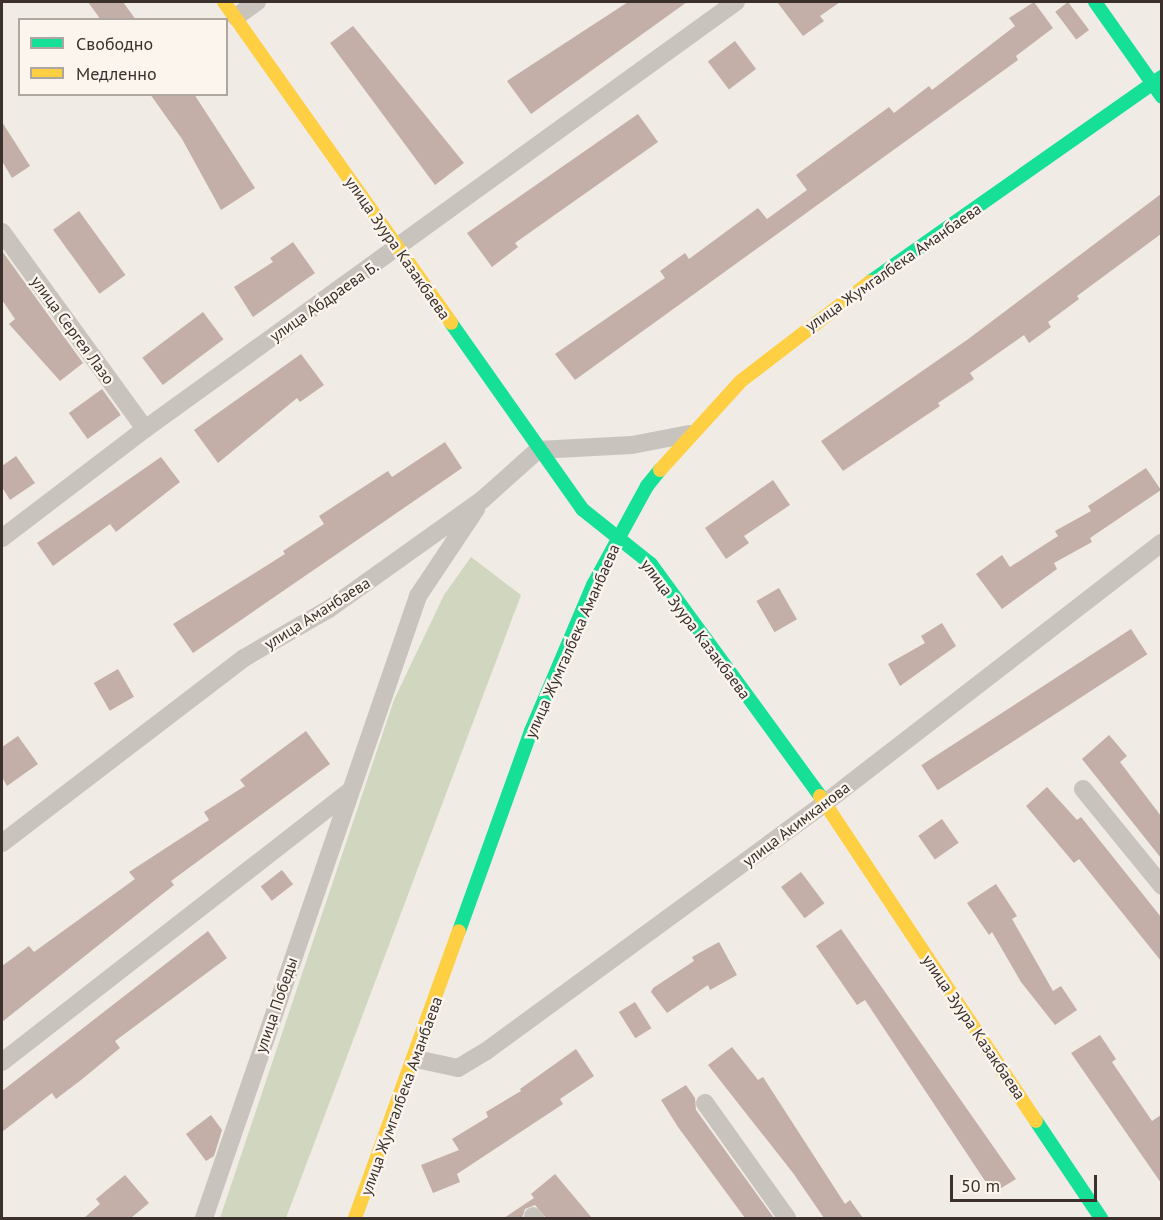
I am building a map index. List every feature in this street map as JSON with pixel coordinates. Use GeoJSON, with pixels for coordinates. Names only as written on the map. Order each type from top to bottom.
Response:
{"type":"FeatureCollection","features":[{"type":"Feature","properties":{"kind":"street","name":"улица Зуура Казакбаева"},"geometry":{"type":"LineString","coordinates":[[224,2],[399,248],[538,450],[582,509],[651,564],[825,803],[1101,1218]]}},
{"type":"Feature","properties":{"kind":"street"},"geometry":{"type":"LineString","coordinates":[[236,18],[257,2]]}},
{"type":"Feature","properties":{"kind":"street","name":"улица Абдраева Б."},"geometry":{"type":"LineString","coordinates":[[2,538],[145,429],[399,248],[736,2]]}},
{"type":"Feature","properties":{"kind":"street"},"geometry":{"type":"LineString","coordinates":[[1095,2],[1157,81],[1161,97]]}},
{"type":"Feature","properties":{"kind":"street","name":"улица Жумгалбека Аманбаева"},"geometry":{"type":"LineString","coordinates":[[355,1218],[416,1059],[531,730],[593,585],[647,486],[689,434],[741,381],[814,322],[1157,81]]}},
{"type":"Feature","properties":{"kind":"street","name":"улица Сергея Лазо"},"geometry":{"type":"LineString","coordinates":[[3,237],[145,429]]}},
{"type":"Feature","properties":{"kind":"street"},"geometry":{"type":"LineString","coordinates":[[538,450],[632,445],[689,434]]}},
{"type":"Feature","properties":{"kind":"street","name":"улица Аманбаева"},"geometry":{"type":"LineString","coordinates":[[2,843],[244,658],[329,609],[482,500],[538,450]]}},
{"type":"Feature","properties":{"kind":"street","name":"улица Победы"},"geometry":{"type":"LineString","coordinates":[[204,1218],[418,596],[482,500]]}},
{"type":"Feature","properties":{"kind":"street","name":"улица Акимканова"},"geometry":{"type":"LineString","coordinates":[[416,1059],[458,1068],[485,1052],[825,803],[1161,543]]}},
{"type":"Feature","properties":{"kind":"street"},"geometry":{"type":"LineString","coordinates":[[1083,789],[1161,886]]}},
{"type":"Feature","properties":{"kind":"street"},"geometry":{"type":"LineString","coordinates":[[2,1062],[349,792]]}},
{"type":"Feature","properties":{"kind":"street"},"geometry":{"type":"LineString","coordinates":[[705,1103],[787,1218]]}},
{"type":"Feature","properties":{"kind":"green space"},"geometry":{"type":"Polygon","coordinates":[[[471,557],[521,595],[286,1218],[220,1218],[394,700],[444,595],[471,557]]]}},
{"type":"Feature","properties":{"kind":"building"},"geometry":{"type":"Polygon","coordinates":[[[88,2],[123,2],[135,18],[100,18],[88,2]]]}},
{"type":"Feature","properties":{"kind":"building"},"geometry":{"type":"Polygon","coordinates":[[[628,2],[687,2],[531,114],[507,81],[628,2]]]}},
{"type":"Feature","properties":{"kind":"building"},"geometry":{"type":"Polygon","coordinates":[[[777,2],[840,2],[820,16],[824,21],[803,36],[777,2]]]}},
{"type":"Feature","properties":{"kind":"building"},"geometry":{"type":"Polygon","coordinates":[[[1034,2],[1053,28],[1016,56],[1018,60],[575,380],[555,354],[665,278],[660,271],[685,253],[689,259],[758,208],[767,219],[807,190],[796,175],[889,107],[894,113],[929,86],[932,90],[1015,26],[1009,18],[1034,2]]]}},
{"type":"Feature","properties":{"kind":"building"},"geometry":{"type":"Polygon","coordinates":[[[1068,2],[1089,30],[1076,40],[1055,12],[1068,2]]]}},
{"type":"Feature","properties":{"kind":"building"},"geometry":{"type":"Polygon","coordinates":[[[353,26],[464,163],[435,185],[330,43],[353,26]]]}},
{"type":"Feature","properties":{"kind":"building"},"geometry":{"type":"Polygon","coordinates":[[[735,41],[756,69],[729,89],[708,61],[735,41]]]}},
{"type":"Feature","properties":{"kind":"building"},"geometry":{"type":"Polygon","coordinates":[[[151,96],[195,96],[255,188],[221,210],[182,139],[151,96]]]}},
{"type":"Feature","properties":{"kind":"building"},"geometry":{"type":"Polygon","coordinates":[[[638,114],[658,142],[515,243],[518,247],[492,267],[467,233],[638,114]]]}},
{"type":"Feature","properties":{"kind":"building"},"geometry":{"type":"Polygon","coordinates":[[[2,122],[30,166],[12,178],[2,161],[2,122]]]}},
{"type":"Feature","properties":{"kind":"building"},"geometry":{"type":"Polygon","coordinates":[[[1161,194],[1161,234],[1077,296],[1079,299],[1048,322],[1051,327],[1029,343],[1024,335],[970,373],[974,379],[938,403],[940,406],[843,471],[821,441],[967,340],[1161,194]]]}},
{"type":"Feature","properties":{"kind":"building"},"geometry":{"type":"Polygon","coordinates":[[[79,211],[125,275],[100,294],[53,230],[79,211]]]}},
{"type":"Feature","properties":{"kind":"building"},"geometry":{"type":"Polygon","coordinates":[[[293,242],[315,273],[253,317],[234,287],[273,262],[270,258],[293,242]]]}},
{"type":"Feature","properties":{"kind":"building"},"geometry":{"type":"Polygon","coordinates":[[[2,251],[83,363],[60,381],[9,324],[15,319],[2,300],[2,251]]]}},
{"type":"Feature","properties":{"kind":"building"},"geometry":{"type":"Polygon","coordinates":[[[203,312],[223,339],[163,385],[142,358],[203,312]]]}},
{"type":"Feature","properties":{"kind":"building"},"geometry":{"type":"Polygon","coordinates":[[[301,354],[324,385],[300,402],[297,398],[218,463],[194,430],[301,354]]]}},
{"type":"Feature","properties":{"kind":"building"},"geometry":{"type":"Polygon","coordinates":[[[102,389],[121,415],[88,439],[69,413],[102,389]]]}},
{"type":"Feature","properties":{"kind":"building"},"geometry":{"type":"Polygon","coordinates":[[[445,442],[462,468],[193,653],[173,624],[285,554],[283,551],[324,524],[319,516],[388,471],[392,477],[445,442]]]}},
{"type":"Feature","properties":{"kind":"building"},"geometry":{"type":"Polygon","coordinates":[[[16,456],[35,483],[10,500],[2,487],[2,466],[16,456]]]}},
{"type":"Feature","properties":{"kind":"building"},"geometry":{"type":"Polygon","coordinates":[[[161,457],[180,482],[116,532],[110,524],[53,566],[37,543],[161,457]]]}},
{"type":"Feature","properties":{"kind":"building"},"geometry":{"type":"Polygon","coordinates":[[[1146,468],[1161,490],[1090,538],[1092,542],[1054,563],[1057,569],[1002,609],[976,574],[1002,555],[1010,567],[1058,536],[1055,531],[1091,511],[1088,506],[1146,468]]]}},
{"type":"Feature","properties":{"kind":"building"},"geometry":{"type":"Polygon","coordinates":[[[773,480],[790,505],[744,536],[749,543],[726,559],[705,528],[773,480]]]}},
{"type":"Feature","properties":{"kind":"building"},"geometry":{"type":"Polygon","coordinates":[[[779,588],[797,619],[774,632],[756,601],[779,588]]]}},
{"type":"Feature","properties":{"kind":"building"},"geometry":{"type":"Polygon","coordinates":[[[942,623],[956,646],[900,686],[888,664],[925,643],[921,636],[942,623]]]}},
{"type":"Feature","properties":{"kind":"building"},"geometry":{"type":"Polygon","coordinates":[[[1131,629],[1147,654],[938,790],[921,765],[1131,629]]]}},
{"type":"Feature","properties":{"kind":"building"},"geometry":{"type":"Polygon","coordinates":[[[118,669],[134,697],[110,711],[94,683],[118,669]]]}},
{"type":"Feature","properties":{"kind":"building"},"geometry":{"type":"Polygon","coordinates":[[[306,731],[330,764],[171,881],[174,885],[2,1022],[2,966],[29,946],[34,952],[135,879],[129,872],[209,820],[204,812],[245,786],[240,780],[306,731]]]}},
{"type":"Feature","properties":{"kind":"building"},"geometry":{"type":"Polygon","coordinates":[[[1109,735],[1127,756],[1120,762],[1161,816],[1161,858],[1082,759],[1109,735]]]}},
{"type":"Feature","properties":{"kind":"building"},"geometry":{"type":"Polygon","coordinates":[[[18,736],[38,764],[7,786],[2,777],[2,747],[18,736]]]}},
{"type":"Feature","properties":{"kind":"building"},"geometry":{"type":"Polygon","coordinates":[[[1047,787],[1077,820],[1081,817],[1161,917],[1161,961],[1079,859],[1074,863],[1026,806],[1047,787]]]}},
{"type":"Feature","properties":{"kind":"building"},"geometry":{"type":"Polygon","coordinates":[[[942,819],[959,843],[935,859],[918,836],[942,819]]]}},
{"type":"Feature","properties":{"kind":"building"},"geometry":{"type":"Polygon","coordinates":[[[282,870],[293,884],[272,901],[261,887],[282,870]]]}},
{"type":"Feature","properties":{"kind":"building"},"geometry":{"type":"Polygon","coordinates":[[[801,872],[824,903],[805,918],[781,887],[801,872]]]}},
{"type":"Feature","properties":{"kind":"building"},"geometry":{"type":"Polygon","coordinates":[[[996,884],[1017,916],[1012,919],[1053,991],[1061,986],[1077,1010],[1055,1025],[1021,982],[992,932],[989,935],[967,903],[996,884]]]}},
{"type":"Feature","properties":{"kind":"building"},"geometry":{"type":"Polygon","coordinates":[[[841,929],[1016,1179],[993,1193],[865,1000],[857,1005],[816,946],[841,929]]]}},
{"type":"Feature","properties":{"kind":"building"},"geometry":{"type":"Polygon","coordinates":[[[208,931],[227,958],[115,1041],[120,1048],[81,1080],[56,1099],[52,1093],[2,1132],[2,1091],[208,931]]]}},
{"type":"Feature","properties":{"kind":"building"},"geometry":{"type":"Polygon","coordinates":[[[719,942],[737,975],[710,990],[708,985],[667,1013],[651,992],[653,988],[694,961],[692,957],[719,942]]]}},
{"type":"Feature","properties":{"kind":"building"},"geometry":{"type":"Polygon","coordinates":[[[635,1002],[651,1028],[635,1038],[619,1012],[635,1002]]]}},
{"type":"Feature","properties":{"kind":"building"},"geometry":{"type":"Polygon","coordinates":[[[1100,1035],[1116,1059],[1112,1062],[1152,1121],[1161,1115],[1161,1183],[1071,1053],[1100,1035]]]}},
{"type":"Feature","properties":{"kind":"building"},"geometry":{"type":"Polygon","coordinates":[[[732,1047],[758,1080],[763,1077],[845,1204],[850,1200],[863,1218],[824,1218],[793,1173],[708,1065],[732,1047]]]}},
{"type":"Feature","properties":{"kind":"building"},"geometry":{"type":"Polygon","coordinates":[[[576,1049],[594,1076],[560,1099],[563,1104],[457,1174],[460,1182],[433,1193],[421,1165],[459,1150],[452,1139],[488,1117],[486,1112],[521,1091],[520,1089],[576,1049]]]}},
{"type":"Feature","properties":{"kind":"building"},"geometry":{"type":"Polygon","coordinates":[[[686,1085],[695,1098],[696,1110],[774,1218],[745,1218],[678,1127],[661,1100],[686,1085]]]}},
{"type":"Feature","properties":{"kind":"building"},"geometry":{"type":"Polygon","coordinates":[[[211,1115],[222,1130],[214,1156],[206,1161],[186,1134],[211,1115]]]}},
{"type":"Feature","properties":{"kind":"building"},"geometry":{"type":"Polygon","coordinates":[[[555,1174],[592,1218],[546,1218],[535,1205],[525,1209],[522,1218],[504,1218],[534,1198],[531,1194],[555,1174]]]}},
{"type":"Feature","properties":{"kind":"building"},"geometry":{"type":"Polygon","coordinates":[[[125,1175],[149,1203],[131,1218],[84,1218],[100,1204],[96,1199],[125,1175]]]}},
{"type":"Feature","properties":{"kind":"traffic: fast"},"geometry":{"type":"LineString","coordinates":[[1095,2],[1162,97]]}},
{"type":"Feature","properties":{"kind":"traffic: fast"},"geometry":{"type":"LineString","coordinates":[[870,282],[1162,77]]}},
{"type":"Feature","properties":{"kind":"traffic: fast"},"geometry":{"type":"LineString","coordinates":[[451,323],[582,509],[651,564],[820,796]]}},
{"type":"Feature","properties":{"kind":"traffic: fast"},"geometry":{"type":"LineString","coordinates":[[459,931],[531,731],[593,585],[647,486],[660,470]]}},
{"type":"Feature","properties":{"kind":"traffic: fast"},"geometry":{"type":"LineString","coordinates":[[1036,1121],[1101,1218]]}},
{"type":"Feature","properties":{"kind":"traffic: slow"},"geometry":{"type":"LineString","coordinates":[[224,2],[451,323]]}},
{"type":"Feature","properties":{"kind":"traffic: slow"},"geometry":{"type":"LineString","coordinates":[[660,470],[741,381],[870,282]]}},
{"type":"Feature","properties":{"kind":"traffic: slow"},"geometry":{"type":"LineString","coordinates":[[820,796],[1036,1121]]}},
{"type":"Feature","properties":{"kind":"traffic: slow"},"geometry":{"type":"LineString","coordinates":[[355,1218],[459,931]]}}]}
